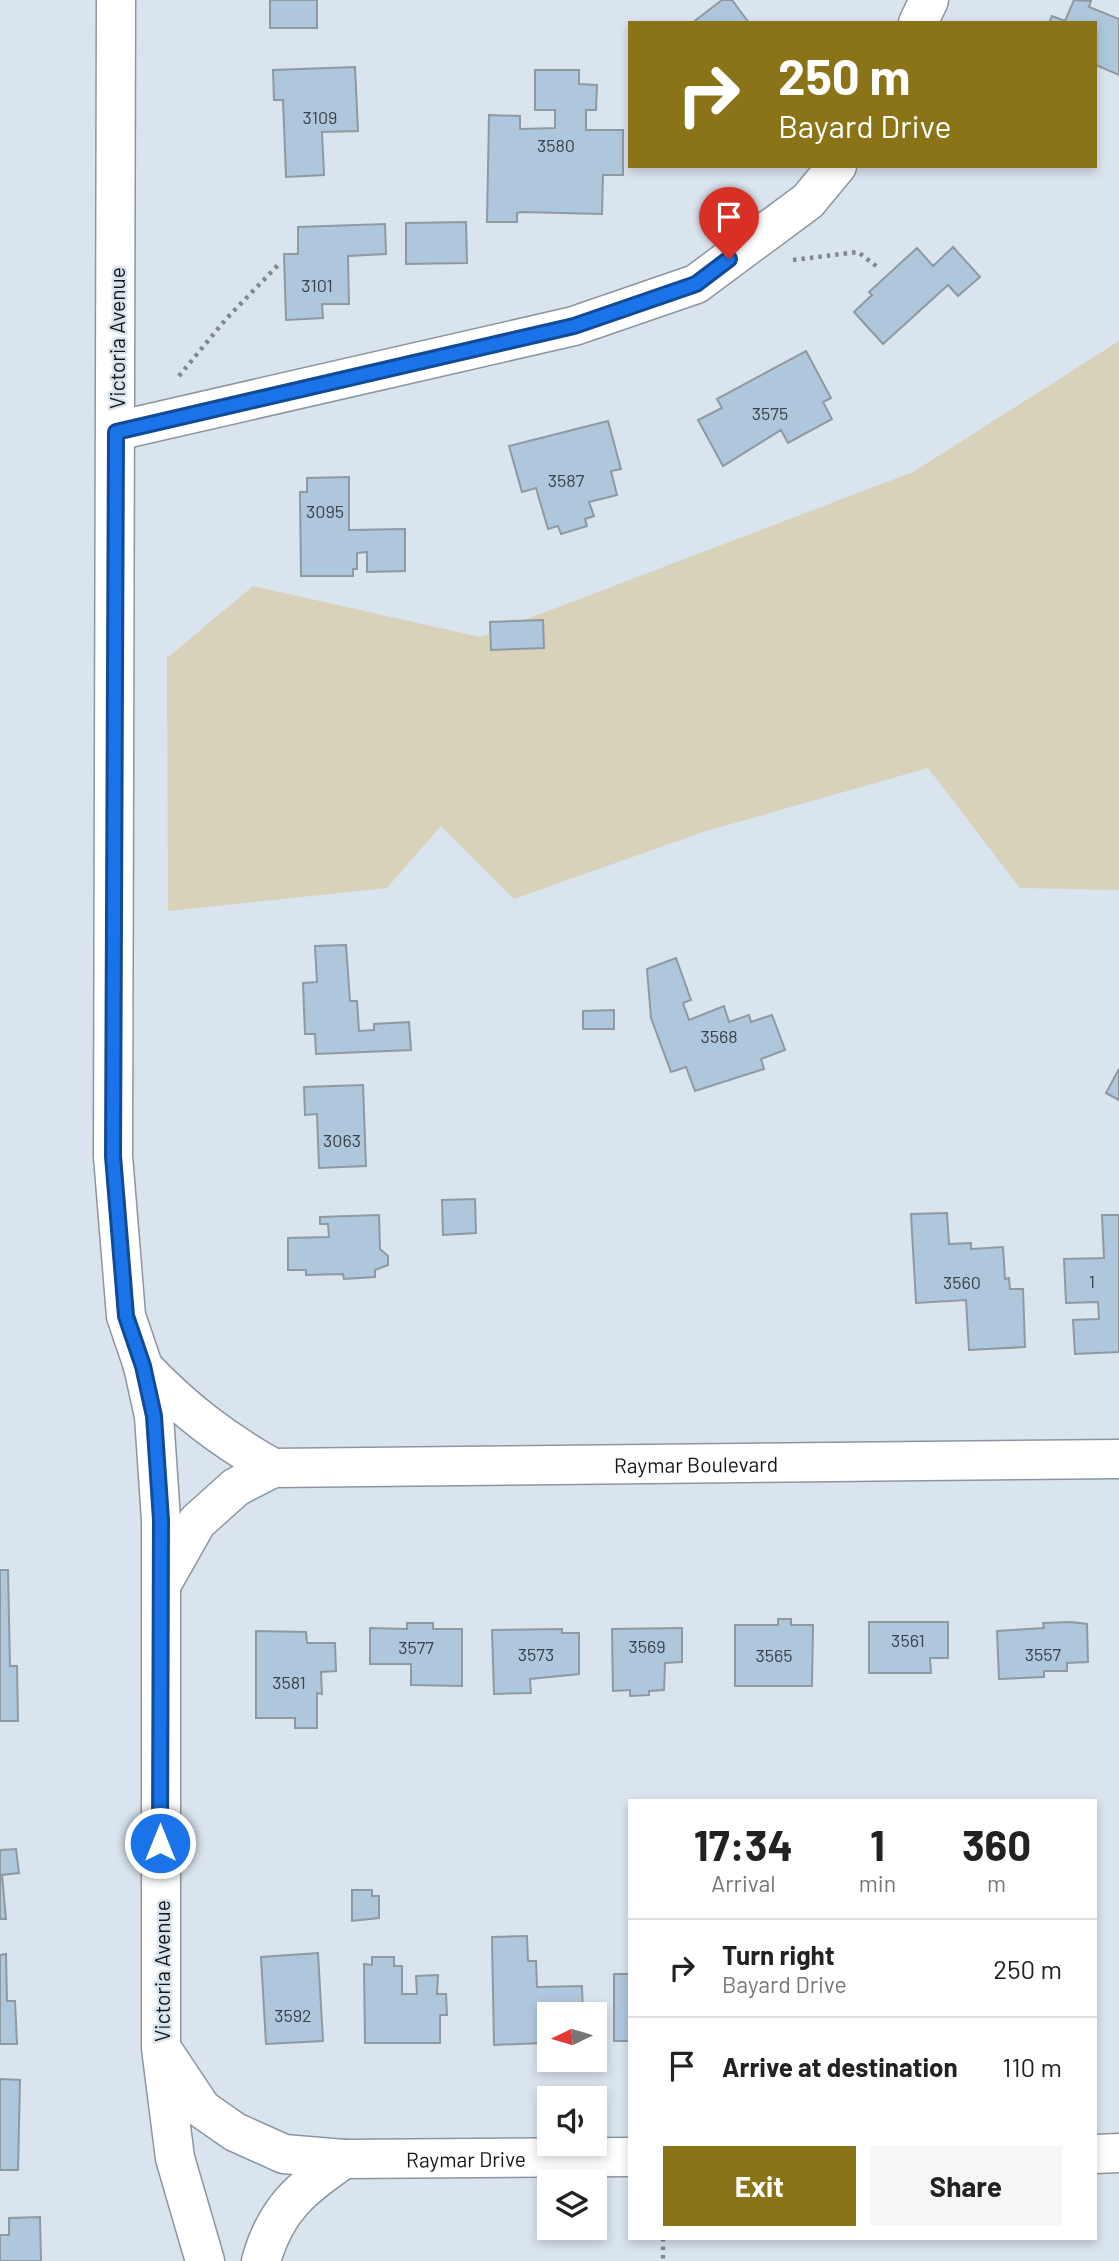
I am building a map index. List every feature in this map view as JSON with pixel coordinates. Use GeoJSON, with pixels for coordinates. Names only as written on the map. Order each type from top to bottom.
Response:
{"type":"FeatureCollection","features":[{"type":"Feature","properties":{"kind":"street","name":"Victoria Avenue"},"geometry":{"type":"LineString","coordinates":[[116,0],[113,1156],[126,1316],[143,1366],[154,1416],[161,1520],[161,2048],[175,2158],[205,2261]]}},
{"type":"Feature","properties":{"kind":"street"},"geometry":{"type":"LineString","coordinates":[[919,21],[929,0]]}},
{"type":"Feature","properties":{"kind":"street"},"geometry":{"type":"LineString","coordinates":[[116,432],[574,326],[696,284],[807,201],[835,168]]}},
{"type":"Feature","properties":{"kind":"street"},"geometry":{"type":"LineString","coordinates":[[143,1366],[180,1406],[230,1443],[273,1468]]}},
{"type":"Feature","properties":{"kind":"street","name":"Raymar Boulevard"},"geometry":{"type":"LineString","coordinates":[[161,1585],[197,1522],[236,1487],[273,1468],[1119,1459]]}},
{"type":"Feature","properties":{"kind":"street","name":"Raymar Drive"},"geometry":{"type":"LineString","coordinates":[[161,2048],[202,2109],[235,2132],[284,2154],[344,2160],[628,2157]]}},
{"type":"Feature","properties":{"kind":"street"},"geometry":{"type":"LineString","coordinates":[[1097,2154],[1119,2154]]}},
{"type":"Feature","properties":{"kind":"street"},"geometry":{"type":"LineString","coordinates":[[261,2261],[268,2236],[300,2189],[344,2160]]}},
{"type":"Feature","properties":{"kind":"path"},"geometry":{"type":"LineString","coordinates":[[789,261],[858,252],[880,269]]}},
{"type":"Feature","properties":{"kind":"path"},"geometry":{"type":"LineString","coordinates":[[175,381],[226,319],[281,262]]}},
{"type":"Feature","properties":{"kind":"path"},"geometry":{"type":"LineString","coordinates":[[663,2240],[663,2261]]}},
{"type":"Feature","properties":{"kind":"shaded area"},"geometry":{"type":"Polygon","coordinates":[[[1119,341],[1119,890],[1020,888],[928,768],[703,832],[514,899],[441,826],[387,888],[168,911],[167,658],[253,586],[480,637],[913,472],[1119,341]]]}},
{"type":"Feature","properties":{"kind":"building"},"geometry":{"type":"Polygon","coordinates":[[[270,0],[317,0],[317,28],[270,28],[270,0]]]}},
{"type":"Feature","properties":{"kind":"building"},"geometry":{"type":"Polygon","coordinates":[[[722,0],[732,0],[748,21],[695,21],[722,0]]]}},
{"type":"Feature","properties":{"kind":"building"},"geometry":{"type":"Polygon","coordinates":[[[1074,0],[1091,1],[1089,7],[1119,19],[1119,75],[1097,65],[1097,21],[1065,21],[1074,0]]]}},
{"type":"Feature","properties":{"kind":"building"},"geometry":{"type":"Polygon","coordinates":[[[1052,16],[1065,21],[1050,21],[1052,16]]]}},
{"type":"Feature","properties":{"kind":"building"},"geometry":{"type":"Polygon","coordinates":[[[355,67],[358,131],[322,132],[324,175],[286,177],[283,100],[274,100],[273,70],[355,67]]]}},
{"type":"Feature","properties":{"kind":"building"},"geometry":{"type":"Polygon","coordinates":[[[535,70],[579,70],[579,84],[597,85],[596,110],[586,110],[586,130],[623,130],[623,175],[603,175],[602,214],[521,212],[517,213],[517,222],[487,222],[489,115],[520,116],[520,129],[555,128],[555,110],[535,110],[535,70]]]}},
{"type":"Feature","properties":{"kind":"building"},"geometry":{"type":"Polygon","coordinates":[[[466,222],[467,263],[406,264],[406,223],[466,222]]]}},
{"type":"Feature","properties":{"kind":"building"},"geometry":{"type":"Polygon","coordinates":[[[385,224],[386,254],[348,256],[349,304],[322,304],[323,318],[286,320],[284,254],[298,254],[298,227],[385,224]]]}},
{"type":"Feature","properties":{"kind":"building"},"geometry":{"type":"Polygon","coordinates":[[[953,247],[980,277],[958,296],[948,285],[883,344],[854,312],[872,295],[869,292],[917,248],[933,266],[953,247]]]}},
{"type":"Feature","properties":{"kind":"building"},"geometry":{"type":"Polygon","coordinates":[[[806,351],[831,398],[823,402],[832,419],[788,443],[781,430],[723,466],[698,420],[722,408],[717,399],[806,351]]]}},
{"type":"Feature","properties":{"kind":"building"},"geometry":{"type":"Polygon","coordinates":[[[608,421],[621,469],[611,471],[617,495],[589,502],[594,516],[585,519],[587,526],[561,534],[558,526],[548,529],[536,488],[522,492],[509,446],[608,421]]]}},
{"type":"Feature","properties":{"kind":"building"},"geometry":{"type":"Polygon","coordinates":[[[349,477],[349,530],[405,529],[405,571],[367,572],[367,552],[357,553],[357,569],[353,569],[353,576],[301,576],[300,492],[307,492],[307,478],[349,477]]]}},
{"type":"Feature","properties":{"kind":"building"},"geometry":{"type":"Polygon","coordinates":[[[543,620],[544,648],[491,650],[490,622],[543,620]]]}},
{"type":"Feature","properties":{"kind":"building"},"geometry":{"type":"Polygon","coordinates":[[[346,945],[350,1001],[357,1001],[359,1031],[374,1030],[374,1024],[409,1022],[411,1050],[316,1054],[315,1034],[305,1034],[303,983],[317,982],[315,946],[346,945]]]}},
{"type":"Feature","properties":{"kind":"building"},"geometry":{"type":"Polygon","coordinates":[[[676,958],[691,1000],[683,1003],[689,1020],[724,1006],[729,1022],[749,1015],[751,1022],[772,1015],[785,1050],[761,1059],[764,1069],[695,1091],[686,1067],[671,1072],[651,1018],[647,969],[676,958]]]}},
{"type":"Feature","properties":{"kind":"building"},"geometry":{"type":"Polygon","coordinates":[[[614,1010],[614,1029],[583,1029],[583,1011],[614,1010]]]}},
{"type":"Feature","properties":{"kind":"building"},"geometry":{"type":"Polygon","coordinates":[[[1119,1069],[1119,1100],[1106,1093],[1119,1069]]]}},
{"type":"Feature","properties":{"kind":"building"},"geometry":{"type":"Polygon","coordinates":[[[363,1085],[366,1166],[319,1168],[317,1114],[305,1115],[304,1087],[363,1085]]]}},
{"type":"Feature","properties":{"kind":"building"},"geometry":{"type":"Polygon","coordinates":[[[475,1199],[476,1233],[443,1235],[442,1200],[475,1199]]]}},
{"type":"Feature","properties":{"kind":"building"},"geometry":{"type":"Polygon","coordinates":[[[947,1213],[949,1244],[971,1243],[971,1249],[1003,1247],[1005,1279],[1009,1278],[1010,1289],[1023,1289],[1025,1347],[969,1350],[966,1300],[916,1303],[911,1214],[947,1213]]]}},
{"type":"Feature","properties":{"kind":"building"},"geometry":{"type":"Polygon","coordinates":[[[379,1215],[380,1249],[388,1256],[388,1265],[375,1270],[375,1277],[344,1279],[343,1274],[306,1275],[306,1270],[288,1270],[288,1238],[329,1237],[328,1224],[320,1224],[320,1217],[379,1215]]]}},
{"type":"Feature","properties":{"kind":"building"},"geometry":{"type":"Polygon","coordinates":[[[1102,1215],[1119,1215],[1119,1352],[1075,1354],[1073,1320],[1099,1319],[1098,1302],[1066,1303],[1064,1259],[1104,1258],[1102,1215]]]}},
{"type":"Feature","properties":{"kind":"building"},"geometry":{"type":"Polygon","coordinates":[[[0,1570],[8,1570],[10,1666],[17,1666],[18,1721],[0,1721],[0,1570]]]}},
{"type":"Feature","properties":{"kind":"building"},"geometry":{"type":"Polygon","coordinates":[[[778,1619],[791,1619],[791,1625],[813,1625],[812,1686],[735,1686],[735,1625],[778,1625],[778,1619]]]}},
{"type":"Feature","properties":{"kind":"building"},"geometry":{"type":"Polygon","coordinates":[[[869,1622],[948,1622],[948,1658],[930,1658],[931,1673],[869,1673],[869,1622]]]}},
{"type":"Feature","properties":{"kind":"building"},"geometry":{"type":"Polygon","coordinates":[[[407,1623],[433,1623],[433,1629],[462,1629],[462,1686],[411,1685],[411,1664],[370,1664],[370,1628],[407,1629],[407,1623]]]}},
{"type":"Feature","properties":{"kind":"building"},"geometry":{"type":"Polygon","coordinates":[[[1043,1623],[1087,1624],[1088,1662],[1067,1663],[1067,1671],[1044,1671],[1044,1677],[999,1679],[997,1631],[1044,1628],[1043,1623]]]}},
{"type":"Feature","properties":{"kind":"building"},"geometry":{"type":"Polygon","coordinates":[[[682,1628],[682,1662],[665,1663],[664,1690],[649,1691],[649,1695],[630,1696],[630,1690],[613,1691],[612,1629],[682,1628]]]}},
{"type":"Feature","properties":{"kind":"building"},"geometry":{"type":"Polygon","coordinates":[[[562,1629],[562,1633],[579,1633],[579,1674],[530,1679],[531,1693],[494,1694],[492,1630],[562,1629]]]}},
{"type":"Feature","properties":{"kind":"building"},"geometry":{"type":"Polygon","coordinates":[[[256,1631],[306,1632],[307,1643],[335,1643],[336,1671],[321,1672],[322,1694],[317,1693],[317,1728],[295,1728],[295,1718],[256,1718],[256,1631]]]}},
{"type":"Feature","properties":{"kind":"building"},"geometry":{"type":"Polygon","coordinates":[[[16,1849],[19,1873],[2,1875],[6,1919],[0,1919],[0,1850],[16,1849]]]}},
{"type":"Feature","properties":{"kind":"building"},"geometry":{"type":"Polygon","coordinates":[[[352,1890],[372,1890],[372,1896],[379,1896],[379,1918],[352,1921],[352,1890]]]}},
{"type":"Feature","properties":{"kind":"building"},"geometry":{"type":"Polygon","coordinates":[[[527,1936],[528,1961],[536,1961],[537,1987],[582,1986],[583,2002],[537,2002],[537,2043],[494,2045],[492,1937],[527,1936]]]}},
{"type":"Feature","properties":{"kind":"building"},"geometry":{"type":"Polygon","coordinates":[[[318,1953],[323,2041],[266,2044],[261,1957],[318,1953]]]}},
{"type":"Feature","properties":{"kind":"building"},"geometry":{"type":"Polygon","coordinates":[[[6,1954],[7,2001],[15,2001],[17,2044],[0,2044],[0,1955],[6,1954]]]}},
{"type":"Feature","properties":{"kind":"building"},"geometry":{"type":"Polygon","coordinates":[[[372,1957],[394,1957],[394,1966],[402,1966],[402,1994],[417,1994],[416,1976],[438,1975],[437,1994],[446,1994],[447,2015],[440,2015],[440,2043],[365,2043],[364,1964],[372,1965],[372,1957]]]}},
{"type":"Feature","properties":{"kind":"building"},"geometry":{"type":"Polygon","coordinates":[[[614,1974],[628,1974],[628,2041],[614,2041],[614,1974]]]}},
{"type":"Feature","properties":{"kind":"building"},"geometry":{"type":"Polygon","coordinates":[[[0,2079],[20,2080],[18,2170],[0,2170],[0,2079]]]}},
{"type":"Feature","properties":{"kind":"building"},"geometry":{"type":"Polygon","coordinates":[[[40,2217],[41,2261],[0,2261],[0,2235],[9,2235],[9,2218],[40,2217]]]}},
{"type":"Feature","properties":{"kind":"route"},"geometry":{"type":"LineString","coordinates":[[160,1843],[161,1520],[154,1416],[143,1366],[126,1316],[113,1156],[112,814],[116,432],[574,326],[696,284],[729,259]]}}]}
